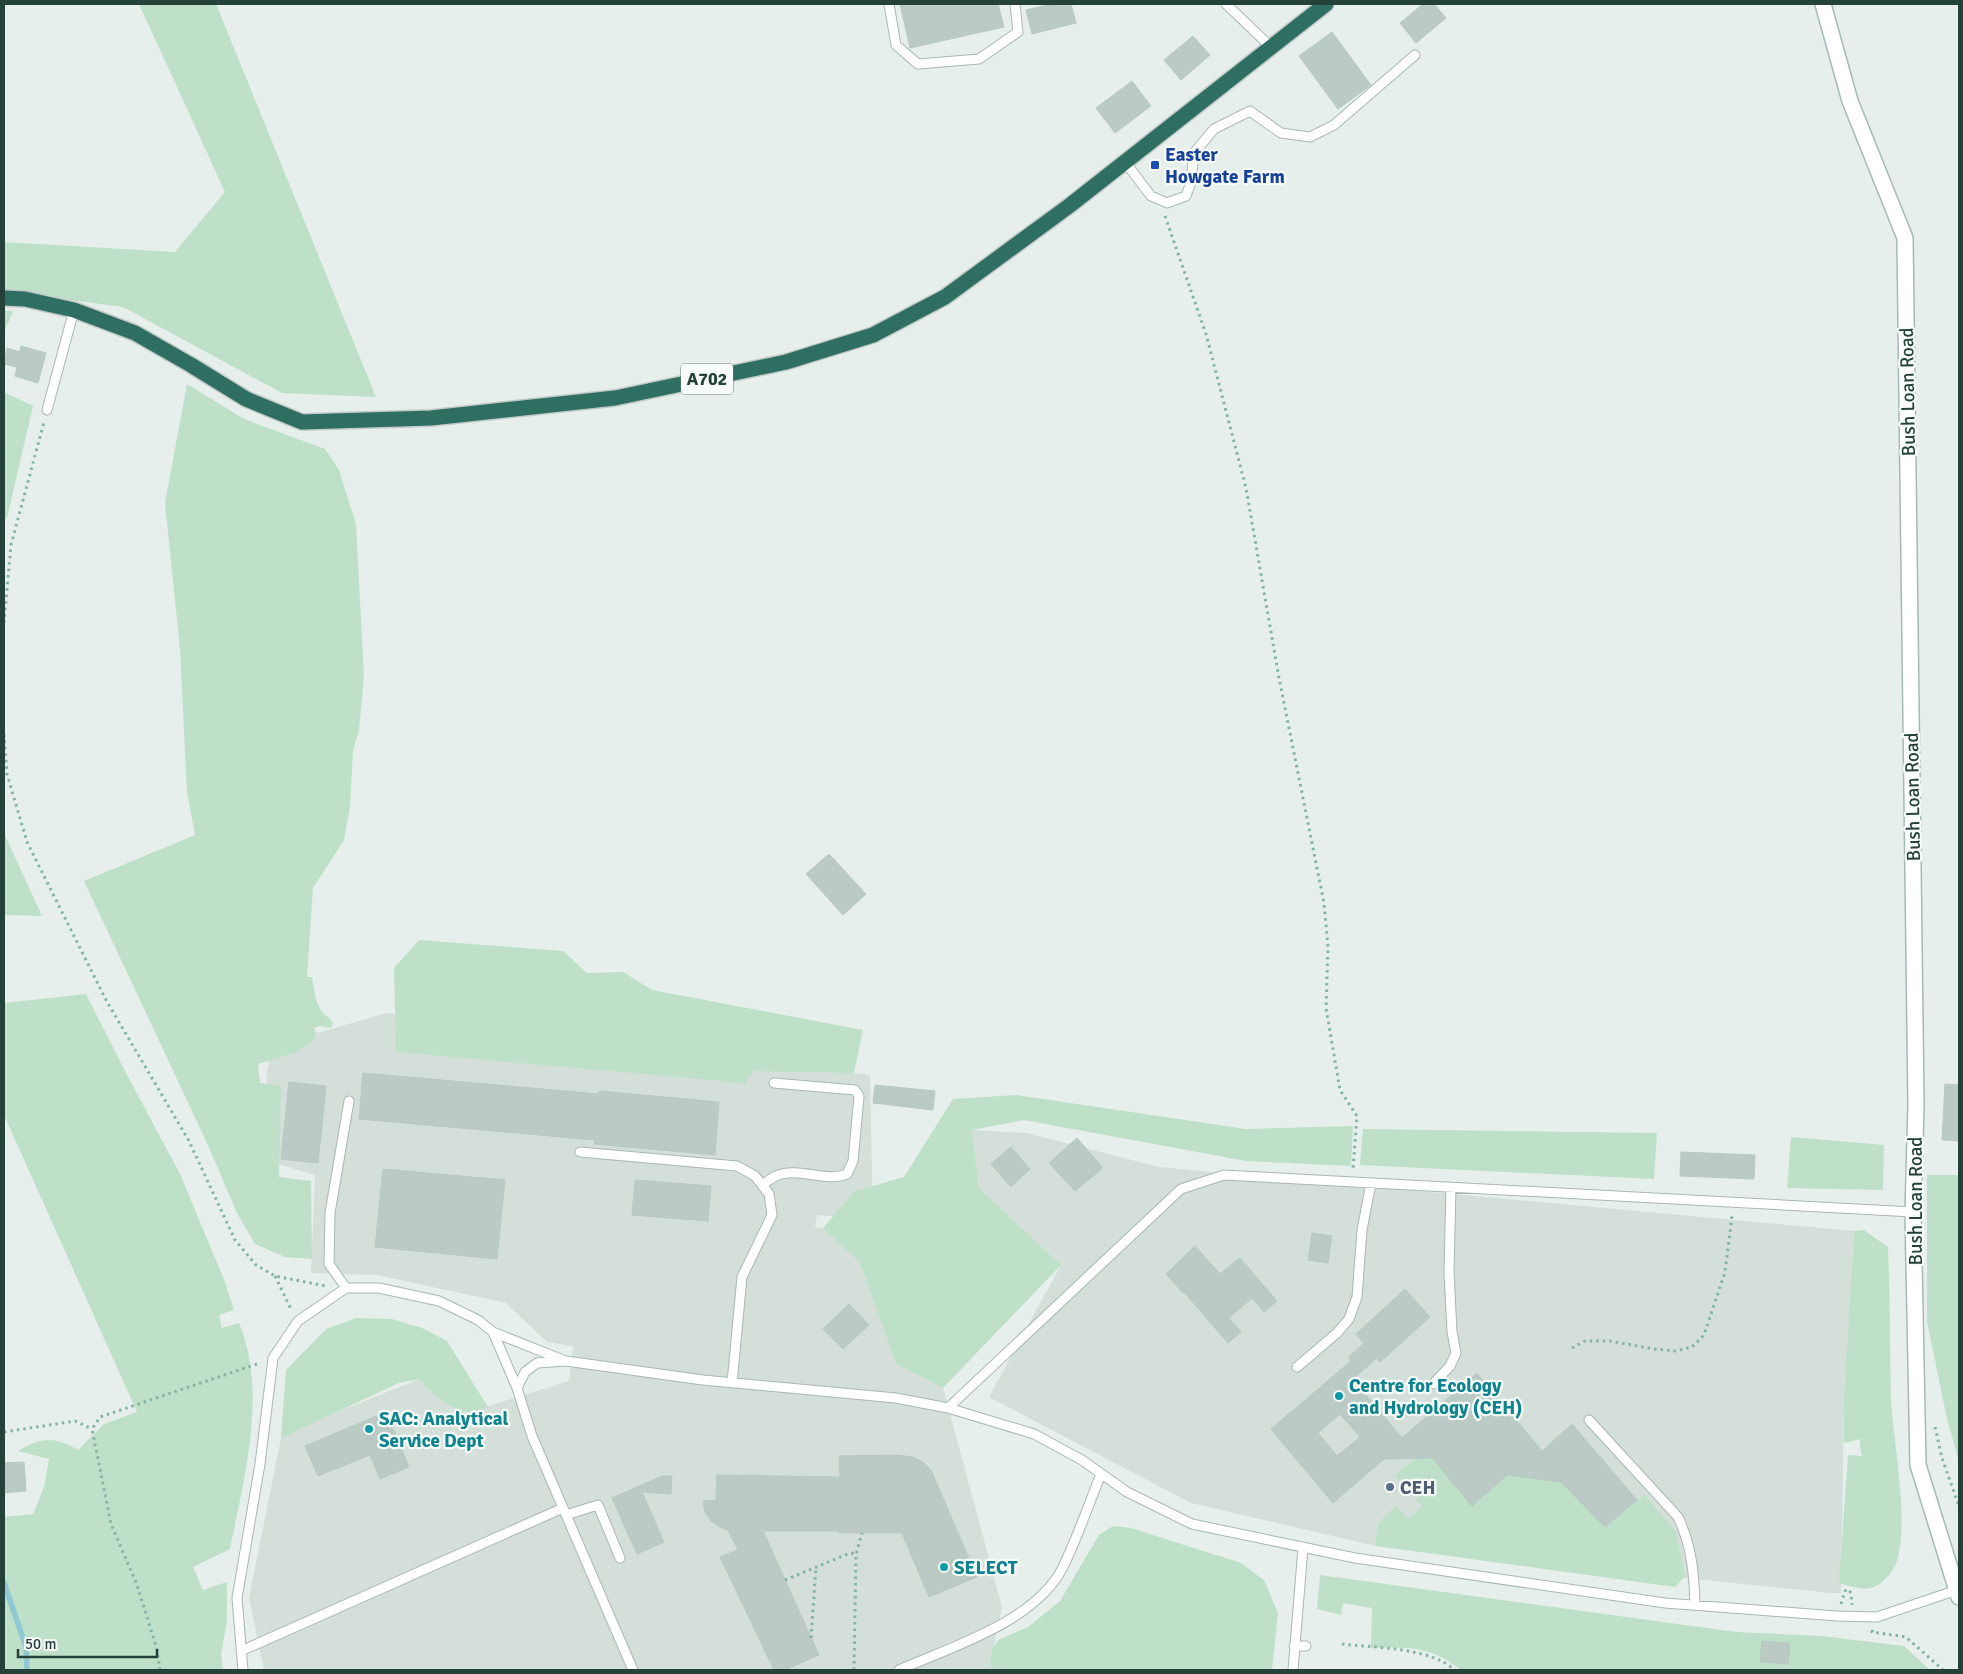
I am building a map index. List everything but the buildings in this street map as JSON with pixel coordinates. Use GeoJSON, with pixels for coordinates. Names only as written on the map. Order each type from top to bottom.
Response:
{"type":"FeatureCollection","features":[{"type":"Feature","properties":{"kind":"highway","name":"A702"},"geometry":{"type":"LineString","coordinates":[[4,298],[25,299],[74,310],[135,333],[246,399],[302,422],[430,418],[614,398],[786,362],[873,335],[945,297],[1125,162],[1326,4]]}},
{"type":"Feature","properties":{"kind":"street","name":"Bush Loan Road"},"geometry":{"type":"LineString","coordinates":[[1823,4],[1850,100],[1905,238],[1916,1095],[1913,1212],[1918,1465],[1958,1594]]}},
{"type":"Feature","properties":{"kind":"lane"},"geometry":{"type":"LineString","coordinates":[[889,4],[896,45],[918,64],[979,59],[1018,32],[1015,4]]}},
{"type":"Feature","properties":{"kind":"lane"},"geometry":{"type":"LineString","coordinates":[[1226,4],[1272,48]]}},
{"type":"Feature","properties":{"kind":"lane"},"geometry":{"type":"LineString","coordinates":[[1125,162],[1151,196],[1167,203],[1186,196],[1194,153],[1214,129],[1250,111],[1282,133],[1310,137],[1334,126],[1415,55]]}},
{"type":"Feature","properties":{"kind":"lane"},"geometry":{"type":"LineString","coordinates":[[47,410],[74,310]]}},
{"type":"Feature","properties":{"kind":"lane"},"geometry":{"type":"LineString","coordinates":[[762,1185],[775,1176],[785,1173],[838,1178],[847,1174],[853,1161],[859,1096],[855,1090],[774,1083]]}},
{"type":"Feature","properties":{"kind":"lane"},"geometry":{"type":"LineString","coordinates":[[346,1288],[329,1264],[330,1213],[349,1101]]}},
{"type":"Feature","properties":{"kind":"lane"},"geometry":{"type":"LineString","coordinates":[[580,1152],[737,1166],[755,1176],[769,1194],[772,1215],[742,1277],[732,1382]]}},
{"type":"Feature","properties":{"kind":"lane"},"geometry":{"type":"LineString","coordinates":[[948,1408],[1181,1189],[1224,1175],[1913,1212]]}},
{"type":"Feature","properties":{"kind":"lane"},"geometry":{"type":"LineString","coordinates":[[1297,1367],[1337,1333],[1349,1319],[1357,1297],[1362,1230],[1371,1183]]}},
{"type":"Feature","properties":{"kind":"lane"},"geometry":{"type":"LineString","coordinates":[[1433,1384],[1450,1366],[1456,1354],[1452,1332],[1449,1272],[1451,1187]]}},
{"type":"Feature","properties":{"kind":"lane"},"geometry":{"type":"LineString","coordinates":[[243,1670],[237,1598],[260,1464],[273,1358],[298,1321],[346,1288],[379,1288],[440,1301],[478,1320],[493,1332],[566,1361]]}},
{"type":"Feature","properties":{"kind":"lane"},"geometry":{"type":"LineString","coordinates":[[493,1332],[517,1388],[532,1436],[633,1670]]}},
{"type":"Feature","properties":{"kind":"lane"},"geometry":{"type":"LineString","coordinates":[[517,1388],[524,1372],[536,1363],[566,1361],[703,1380],[896,1398],[948,1408],[1034,1434],[1082,1460],[1127,1492],[1192,1524],[1355,1558],[1665,1603],[1837,1616],[1877,1617],[1958,1594]]}},
{"type":"Feature","properties":{"kind":"lane"},"geometry":{"type":"LineString","coordinates":[[1589,1420],[1678,1517],[1686,1535],[1693,1564],[1694,1605]]}},
{"type":"Feature","properties":{"kind":"lane"},"geometry":{"type":"LineString","coordinates":[[900,1670],[1004,1625],[1041,1597],[1061,1570],[1101,1474]]}},
{"type":"Feature","properties":{"kind":"lane"},"geometry":{"type":"LineString","coordinates":[[241,1651],[565,1511],[598,1505],[620,1558]]}},
{"type":"Feature","properties":{"kind":"lane"},"geometry":{"type":"LineString","coordinates":[[1293,1670],[1303,1548]]}},
{"type":"Feature","properties":{"kind":"lane"},"geometry":{"type":"LineString","coordinates":[[1294,1646],[1306,1646]]}},
{"type":"Feature","properties":{"kind":"path"},"geometry":{"type":"LineString","coordinates":[[1159,200],[1206,334],[1246,488],[1279,678],[1324,903],[1328,947],[1326,1008],[1336,1072],[1340,1090],[1357,1116],[1352,1182]]}},
{"type":"Feature","properties":{"kind":"path"},"geometry":{"type":"LineString","coordinates":[[4,623],[11,544],[47,410]]}},
{"type":"Feature","properties":{"kind":"path"},"geometry":{"type":"LineString","coordinates":[[4,734],[7,774],[27,842],[106,1000],[189,1141],[235,1240],[256,1265],[274,1276],[321,1286],[346,1288]]}},
{"type":"Feature","properties":{"kind":"path"},"geometry":{"type":"LineString","coordinates":[[1572,1348],[1584,1341],[1610,1340],[1654,1349],[1676,1351],[1692,1347],[1704,1335],[1726,1272],[1733,1202]]}},
{"type":"Feature","properties":{"kind":"path"},"geometry":{"type":"LineString","coordinates":[[274,1276],[298,1321]]}},
{"type":"Feature","properties":{"kind":"path"},"geometry":{"type":"LineString","coordinates":[[160,1670],[157,1649],[137,1585],[112,1524],[92,1429],[100,1417],[273,1358]]}},
{"type":"Feature","properties":{"kind":"path"},"geometry":{"type":"LineString","coordinates":[[4,1432],[75,1421],[92,1429]]}},
{"type":"Feature","properties":{"kind":"path"},"geometry":{"type":"LineString","coordinates":[[1934,1422],[1942,1458],[1959,1506]]}},
{"type":"Feature","properties":{"kind":"path"},"geometry":{"type":"LineString","coordinates":[[854,1670],[858,1560],[856,1554],[862,1533]]}},
{"type":"Feature","properties":{"kind":"path"},"geometry":{"type":"LineString","coordinates":[[785,1580],[850,1553],[856,1554]]}},
{"type":"Feature","properties":{"kind":"path"},"geometry":{"type":"LineString","coordinates":[[811,1638],[816,1567]]}},
{"type":"Feature","properties":{"kind":"path"},"geometry":{"type":"LineString","coordinates":[[1877,1617],[1872,1632],[1906,1637],[1943,1670]]}},
{"type":"Feature","properties":{"kind":"path"},"geometry":{"type":"LineString","coordinates":[[1342,1644],[1414,1652],[1447,1664],[1455,1670]]}},
{"type":"Feature","properties":{"kind":"shaded area"},"geometry":{"type":"Polygon","coordinates":[[[387,1013],[870,1075],[873,1219],[817,1215],[815,1227],[823,1228],[860,1263],[896,1364],[943,1388],[1002,1607],[990,1665],[993,1670],[264,1670],[249,1598],[281,1438],[298,1428],[419,1379],[451,1405],[469,1412],[569,1381],[573,1346],[547,1342],[506,1303],[377,1275],[311,1273],[315,1175],[278,1164],[266,1077],[272,1046],[387,1013]]]}},
{"type":"Feature","properties":{"kind":"shaded area"},"geometry":{"type":"Polygon","coordinates":[[[972,1130],[1027,1133],[1159,1167],[1854,1231],[1844,1406],[1841,1593],[1376,1546],[1191,1503],[989,1397],[1061,1265],[979,1188],[972,1130]]]}},
{"type":"Feature","properties":{"kind":"green space"},"geometry":{"type":"Polygon","coordinates":[[[139,4],[216,4],[376,397],[282,393],[123,307],[4,291],[4,242],[175,252],[225,192],[139,4]]]}},
{"type":"Feature","properties":{"kind":"green space"},"geometry":{"type":"Polygon","coordinates":[[[4,311],[13,311],[4,332],[4,311]]]}},
{"type":"Feature","properties":{"kind":"green space"},"geometry":{"type":"Polygon","coordinates":[[[187,384],[244,419],[325,449],[339,470],[356,524],[364,676],[359,730],[353,751],[350,807],[344,840],[313,888],[307,977],[312,977],[318,1004],[323,1013],[333,1023],[331,1028],[320,1026],[314,1028],[316,1033],[314,1040],[296,1052],[258,1064],[260,1083],[281,1086],[279,1177],[311,1181],[312,1259],[285,1257],[255,1244],[237,1213],[207,1143],[84,881],[195,835],[187,792],[180,649],[165,503],[187,384]]]}},
{"type":"Feature","properties":{"kind":"green space"},"geometry":{"type":"Polygon","coordinates":[[[4,392],[33,406],[7,518],[4,519],[4,392]]]}},
{"type":"Feature","properties":{"kind":"green space"},"geometry":{"type":"Polygon","coordinates":[[[4,833],[42,916],[4,915],[4,833]]]}},
{"type":"Feature","properties":{"kind":"green space"},"geometry":{"type":"Polygon","coordinates":[[[419,940],[563,951],[587,973],[623,972],[652,990],[863,1030],[854,1073],[754,1071],[745,1083],[396,1052],[394,968],[419,940]]]}},
{"type":"Feature","properties":{"kind":"green space"},"geometry":{"type":"Polygon","coordinates":[[[86,994],[180,1174],[225,1282],[234,1310],[219,1315],[222,1328],[239,1323],[248,1350],[252,1377],[251,1435],[230,1549],[193,1567],[203,1590],[227,1582],[227,1620],[221,1655],[223,1670],[4,1670],[4,1517],[33,1514],[44,1487],[49,1459],[18,1451],[34,1443],[48,1440],[62,1442],[78,1450],[104,1424],[137,1412],[4,1115],[4,1003],[86,994]]]}},
{"type":"Feature","properties":{"kind":"green space"},"geometry":{"type":"Polygon","coordinates":[[[1016,1095],[1246,1129],[1353,1126],[1351,1166],[1246,1161],[1024,1120],[972,1130],[979,1188],[1061,1265],[943,1388],[896,1364],[860,1263],[823,1228],[855,1191],[904,1177],[953,1099],[1016,1095]]]}},
{"type":"Feature","properties":{"kind":"green space"},"geometry":{"type":"Polygon","coordinates":[[[1363,1129],[1657,1133],[1654,1179],[1360,1165],[1363,1129]]]}},
{"type":"Feature","properties":{"kind":"green space"},"geometry":{"type":"Polygon","coordinates":[[[1791,1137],[1884,1145],[1883,1190],[1787,1188],[1791,1137]]]}},
{"type":"Feature","properties":{"kind":"green space"},"geometry":{"type":"Polygon","coordinates":[[[1927,1175],[1959,1175],[1959,1461],[1947,1419],[1927,1322],[1927,1175]]]}},
{"type":"Feature","properties":{"kind":"green space"},"geometry":{"type":"Polygon","coordinates":[[[1864,1230],[1888,1247],[1891,1399],[1900,1486],[1901,1533],[1899,1552],[1894,1568],[1879,1584],[1863,1589],[1839,1583],[1848,1455],[1862,1456],[1860,1439],[1844,1443],[1844,1397],[1854,1231],[1864,1230]]]}},
{"type":"Feature","properties":{"kind":"green space"},"geometry":{"type":"Polygon","coordinates":[[[356,1318],[392,1319],[422,1328],[447,1341],[488,1407],[469,1412],[462,1411],[441,1400],[419,1379],[399,1383],[281,1438],[286,1370],[326,1329],[356,1318]]]}},
{"type":"Feature","properties":{"kind":"green space"},"geometry":{"type":"Polygon","coordinates":[[[1432,1458],[1472,1506],[1507,1475],[1561,1482],[1606,1527],[1644,1494],[1676,1532],[1685,1576],[1675,1587],[1376,1546],[1378,1527],[1382,1519],[1390,1511],[1396,1506],[1408,1519],[1422,1506],[1395,1475],[1415,1459],[1432,1458]]]}},
{"type":"Feature","properties":{"kind":"green space"},"geometry":{"type":"Polygon","coordinates":[[[1113,1526],[1131,1528],[1241,1563],[1264,1580],[1278,1613],[1272,1670],[993,1670],[990,1665],[992,1649],[998,1640],[1028,1627],[1060,1601],[1099,1535],[1113,1526]]]}},
{"type":"Feature","properties":{"kind":"green space"},"geometry":{"type":"Polygon","coordinates":[[[1320,1575],[1736,1632],[1822,1636],[1904,1646],[1930,1670],[1461,1670],[1450,1662],[1429,1652],[1408,1648],[1371,1648],[1372,1608],[1343,1603],[1341,1615],[1317,1609],[1320,1575]]]}},
{"type":"Feature","properties":{"kind":"waterway"},"geometry":{"type":"LineString","coordinates":[[4,1583],[26,1647],[27,1670]]}},
{"type":"Feature","properties":{"kind":"place","name":"Easter Howgate Farm"},"geometry":{"type":"Point","coordinates":[1155,165]}},
{"type":"Feature","properties":{"kind":"place","name":"Centre for Ecology and Hydrology (CEH)"},"geometry":{"type":"Point","coordinates":[1339,1396]}},
{"type":"Feature","properties":{"kind":"place","name":"SAC: Analytical Service Dept"},"geometry":{"type":"Point","coordinates":[369,1429]}},
{"type":"Feature","properties":{"kind":"place","name":"CEH"},"geometry":{"type":"Point","coordinates":[1390,1487]}},
{"type":"Feature","properties":{"kind":"place","name":"SELECT"},"geometry":{"type":"Point","coordinates":[944,1567]}}]}
